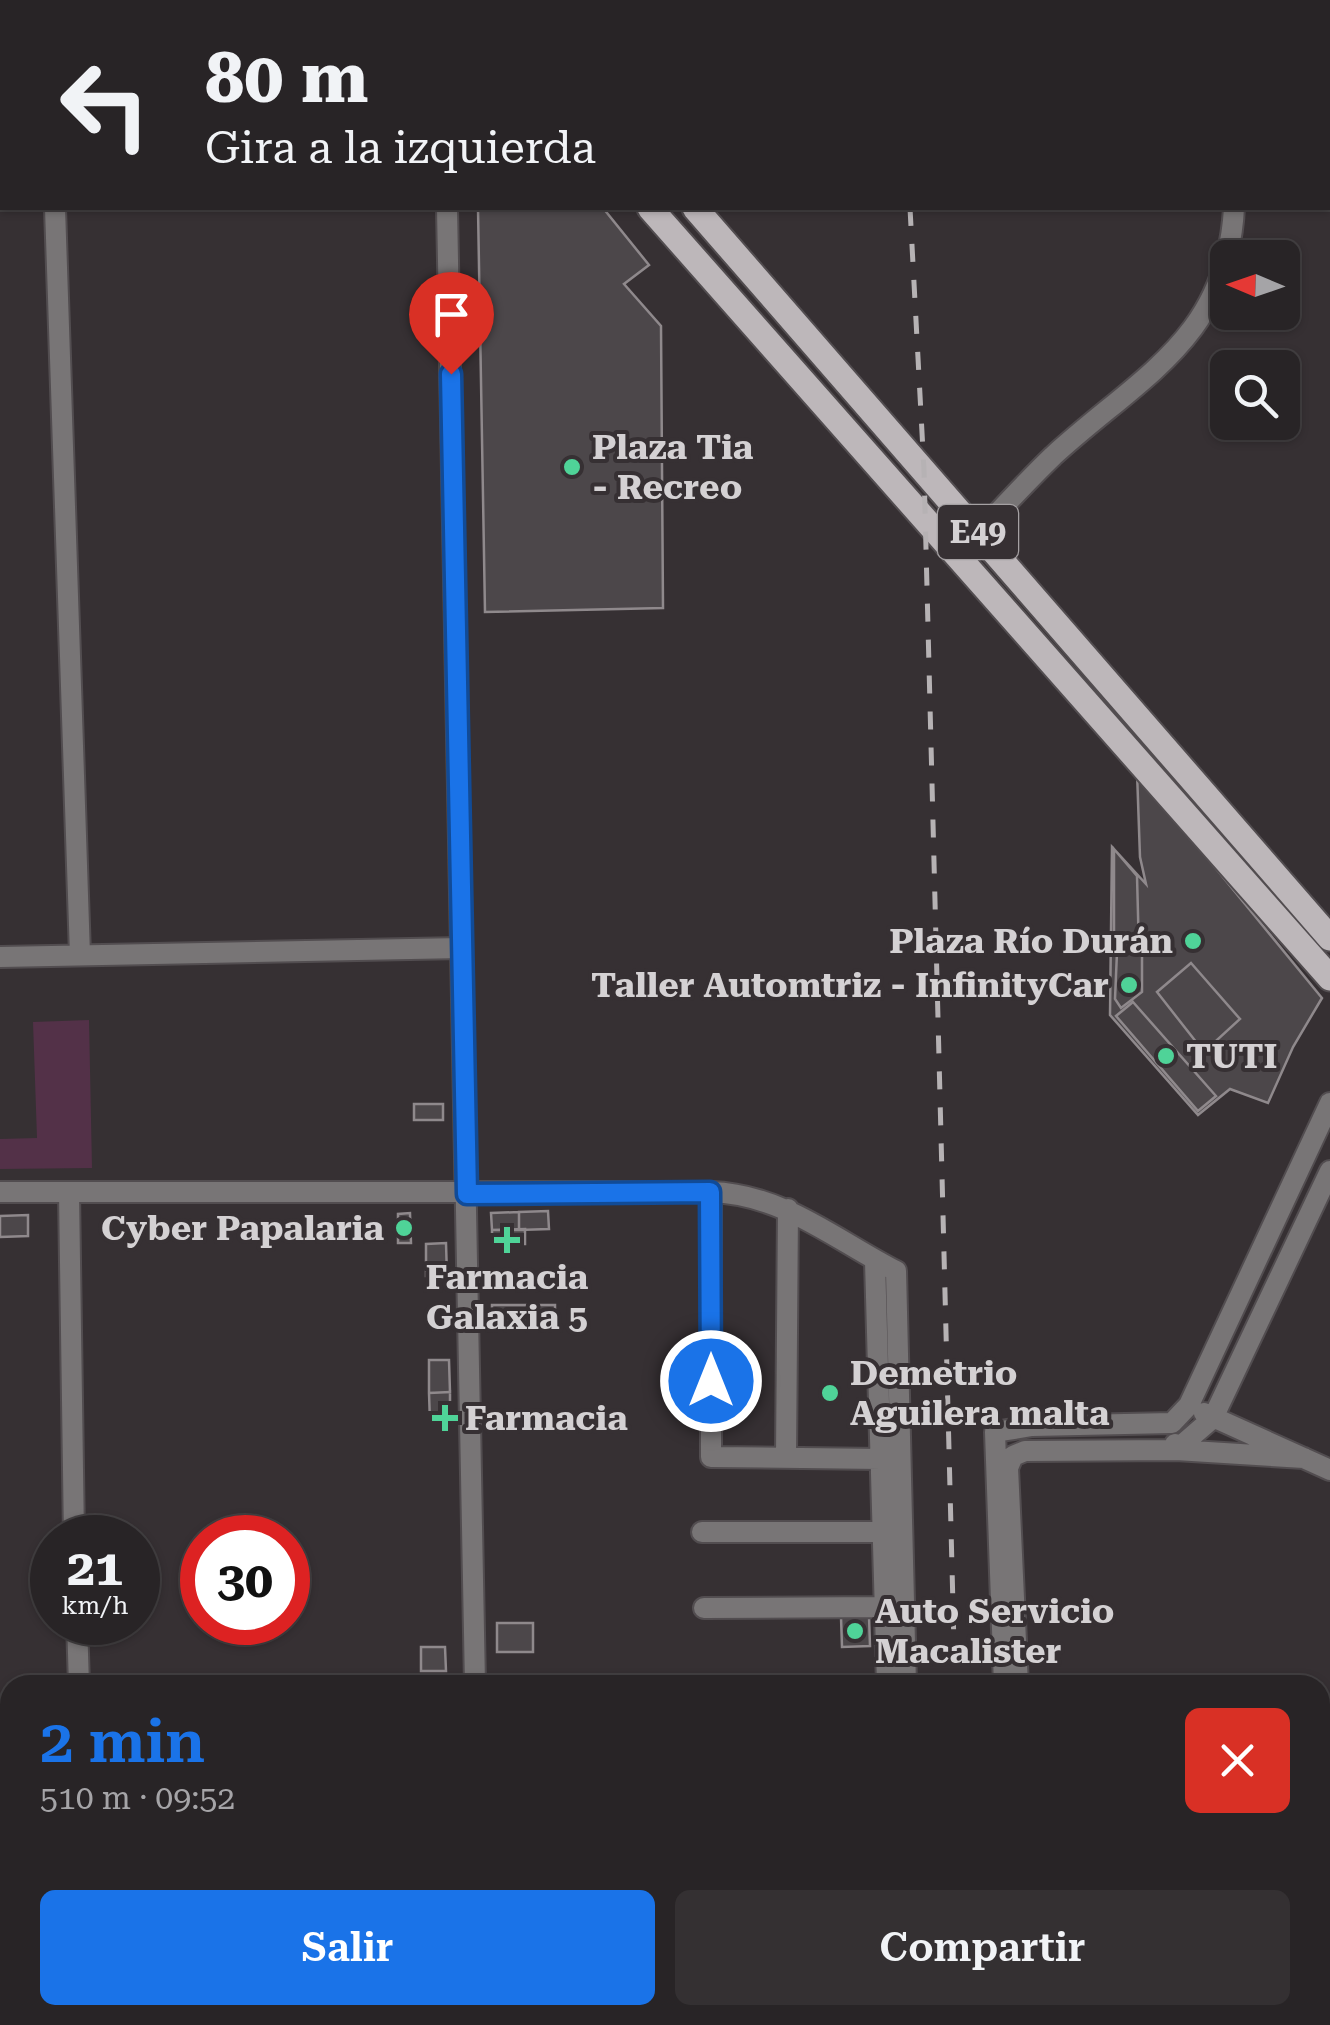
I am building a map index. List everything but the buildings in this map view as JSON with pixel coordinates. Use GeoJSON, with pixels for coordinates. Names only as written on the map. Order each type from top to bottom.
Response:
{"type":"FeatureCollection","features":[{"type":"Feature","properties":{"kind":"main road","name":"E49"},"geometry":{"type":"LineString","coordinates":[[652,210],[1330,978]]}},
{"type":"Feature","properties":{"kind":"main road","name":"E49"},"geometry":{"type":"LineString","coordinates":[[697,210],[1330,938]]}},
{"type":"Feature","properties":{"kind":"street"},"geometry":{"type":"LineString","coordinates":[[55,210],[80,956]]}},
{"type":"Feature","properties":{"kind":"street"},"geometry":{"type":"LineString","coordinates":[[447,210],[475,1675]]}},
{"type":"Feature","properties":{"kind":"street"},"geometry":{"type":"LineString","coordinates":[[979,533],[1053,456],[1176,353],[1203,318],[1224,277],[1234,210]]}},
{"type":"Feature","properties":{"kind":"street"},"geometry":{"type":"LineString","coordinates":[[0,958],[462,948]]}},
{"type":"Feature","properties":{"kind":"street"},"geometry":{"type":"LineString","coordinates":[[1003,1675],[992,1468],[995,1432],[1032,1426],[1172,1423],[1189,1405],[1330,1103]]}},
{"type":"Feature","properties":{"kind":"street"},"geometry":{"type":"LineString","coordinates":[[1176,1450],[1213,1418],[1330,1171]]}},
{"type":"Feature","properties":{"kind":"street"},"geometry":{"type":"LineString","coordinates":[[0,1192],[710,1192],[742,1193],[788,1209],[896,1271],[906,1675]]}},
{"type":"Feature","properties":{"kind":"street"},"geometry":{"type":"LineString","coordinates":[[68,1192],[74,1515]]}},
{"type":"Feature","properties":{"kind":"street"},"geometry":{"type":"LineString","coordinates":[[710,1192],[711,1457],[880,1459]]}},
{"type":"Feature","properties":{"kind":"street"},"geometry":{"type":"LineString","coordinates":[[786,1458],[788,1209]]}},
{"type":"Feature","properties":{"kind":"street"},"geometry":{"type":"LineString","coordinates":[[876,1261],[887,1675]]}},
{"type":"Feature","properties":{"kind":"street"},"geometry":{"type":"LineString","coordinates":[[1189,1405],[1330,1470]]}},
{"type":"Feature","properties":{"kind":"street"},"geometry":{"type":"LineString","coordinates":[[1172,1423],[1176,1450]]}},
{"type":"Feature","properties":{"kind":"street"},"geometry":{"type":"LineString","coordinates":[[1018,1675],[1008,1468],[1013,1456],[1025,1451],[1176,1450],[1304,1458]]}},
{"type":"Feature","properties":{"kind":"street"},"geometry":{"type":"LineString","coordinates":[[702,1532],[883,1532]]}},
{"type":"Feature","properties":{"kind":"street"},"geometry":{"type":"LineString","coordinates":[[704,1608],[884,1607]]}},
{"type":"Feature","properties":{"kind":"street"},"geometry":{"type":"LineString","coordinates":[[77,1645],[79,1675]]}},
{"type":"Feature","properties":{"kind":"shaded area"},"geometry":{"type":"Polygon","coordinates":[[[89,1020],[92,1168],[0,1169],[0,1139],[37,1138],[33,1022],[89,1020]]]}},
{"type":"Feature","properties":{"kind":"railway"},"geometry":{"type":"LineString","coordinates":[[910,210],[924,470],[955,1675]]}},
{"type":"Feature","properties":{"kind":"place","name":"Plaza Tia - Recreo"},"geometry":{"type":"Point","coordinates":[572,467]}},
{"type":"Feature","properties":{"kind":"place","name":"Plaza Río Durán"},"geometry":{"type":"Point","coordinates":[1193,941]}},
{"type":"Feature","properties":{"kind":"place","name":"Taller Automtriz - InfinityCar"},"geometry":{"type":"Point","coordinates":[1129,985]}},
{"type":"Feature","properties":{"kind":"place","name":"TUTI"},"geometry":{"type":"Point","coordinates":[1166,1056]}},
{"type":"Feature","properties":{"kind":"place","name":"Cyber Papalaria"},"geometry":{"type":"Point","coordinates":[404,1228]}},
{"type":"Feature","properties":{"kind":"place","name":"Farmacia Galaxia 5"},"geometry":{"type":"Point","coordinates":[507,1240]}},
{"type":"Feature","properties":{"kind":"place","name":"Demetrio Aguilera malta"},"geometry":{"type":"Point","coordinates":[830,1393]}},
{"type":"Feature","properties":{"kind":"place","name":"Farmacia"},"geometry":{"type":"Point","coordinates":[445,1418]}},
{"type":"Feature","properties":{"kind":"place","name":"Auto Servicio Macalister"},"geometry":{"type":"Point","coordinates":[855,1631]}},
{"type":"Feature","properties":{"kind":"route"},"geometry":{"type":"LineString","coordinates":[[451,374],[467,1194],[710,1192],[711,1381]]}}]}
